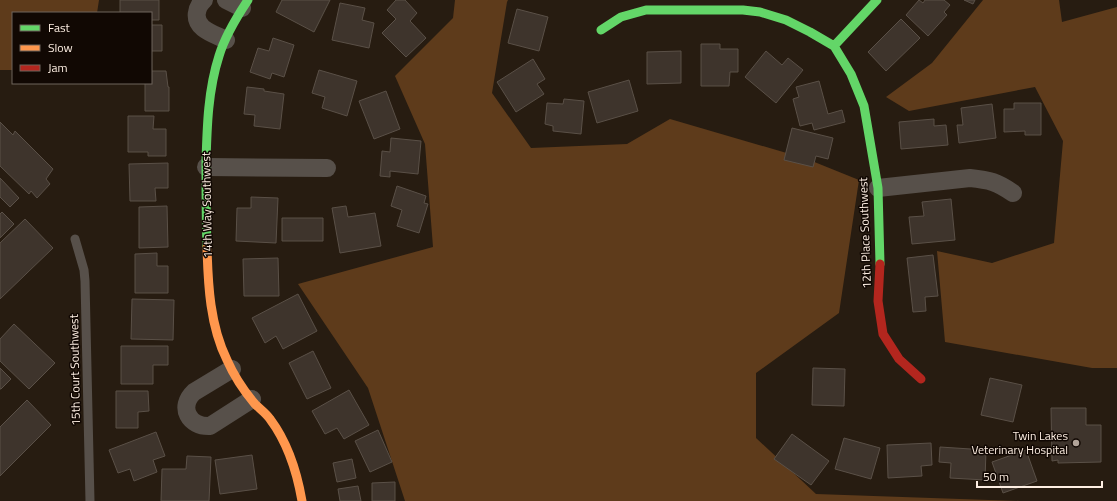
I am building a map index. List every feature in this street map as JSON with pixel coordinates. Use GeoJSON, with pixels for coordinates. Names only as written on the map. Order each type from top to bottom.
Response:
{"type":"FeatureCollection","features":[{"type":"Feature","properties":{"kind":"street"},"geometry":{"type":"LineString","coordinates":[[204,0],[199,5],[197,11],[199,23],[203,28],[226,40]]}},
{"type":"Feature","properties":{"kind":"street","name":"14th Way Southwest"},"geometry":{"type":"LineString","coordinates":[[226,0],[245,4],[232,24],[216,64],[209,104],[206,167],[209,290],[216,328],[226,358],[242,388],[271,420],[282,437],[299,482],[302,501]]}},
{"type":"Feature","properties":{"kind":"street"},"geometry":{"type":"LineString","coordinates":[[601,30],[614,20],[630,13],[651,10],[746,10],[767,13],[786,19],[810,31],[834,46],[877,0]]}},
{"type":"Feature","properties":{"kind":"street","name":"12th Place Southwest"},"geometry":{"type":"LineString","coordinates":[[834,46],[851,74],[864,106],[878,188],[880,256],[878,301],[883,334],[899,359],[921,380]]}},
{"type":"Feature","properties":{"kind":"street"},"geometry":{"type":"LineString","coordinates":[[206,167],[327,168]]}},
{"type":"Feature","properties":{"kind":"street"},"geometry":{"type":"LineString","coordinates":[[878,188],[970,178],[1000,184],[1013,193]]}},
{"type":"Feature","properties":{"kind":"street"},"geometry":{"type":"LineString","coordinates":[[232,369],[189,396],[186,409],[188,415],[192,421],[197,424],[210,426],[252,400]]}},
{"type":"Feature","properties":{"kind":"lane","name":"15th Court Southwest"},"geometry":{"type":"LineString","coordinates":[[75,239],[84,270],[85,281],[90,501]]}},
{"type":"Feature","properties":{"kind":"shaded area"},"geometry":{"type":"Polygon","coordinates":[[[0,0],[99,0],[97,12],[12,12],[12,70],[0,70],[0,0]]]}},
{"type":"Feature","properties":{"kind":"shaded area"},"geometry":{"type":"Polygon","coordinates":[[[455,0],[508,0],[492,93],[531,148],[627,144],[670,119],[807,159],[859,180],[839,313],[756,373],[756,438],[816,494],[1021,501],[405,501],[368,388],[298,284],[433,247],[425,144],[395,76],[453,18],[455,0]]]}},
{"type":"Feature","properties":{"kind":"shaded area"},"geometry":{"type":"Polygon","coordinates":[[[983,0],[1059,0],[1062,22],[1117,7],[1117,368],[1092,368],[945,342],[937,251],[992,263],[1054,243],[1063,141],[1035,87],[909,111],[886,97],[932,63],[983,0]]]}},
{"type":"Feature","properties":{"kind":"building"},"geometry":{"type":"Polygon","coordinates":[[[120,0],[159,0],[159,20],[152,20],[152,12],[120,12],[120,0]]]}},
{"type":"Feature","properties":{"kind":"building"},"geometry":{"type":"Polygon","coordinates":[[[282,0],[330,0],[314,32],[276,12],[282,0]]]}},
{"type":"Feature","properties":{"kind":"building"},"geometry":{"type":"Polygon","coordinates":[[[396,0],[405,0],[417,13],[410,21],[426,38],[406,57],[382,33],[396,19],[387,10],[396,0]]]}},
{"type":"Feature","properties":{"kind":"building"},"geometry":{"type":"Polygon","coordinates":[[[919,0],[923,3],[925,0],[944,0],[950,5],[944,12],[947,15],[928,36],[906,15],[919,0]]]}},
{"type":"Feature","properties":{"kind":"building"},"geometry":{"type":"Polygon","coordinates":[[[964,0],[975,0],[973,4],[964,0]]]}},
{"type":"Feature","properties":{"kind":"building"},"geometry":{"type":"Polygon","coordinates":[[[340,3],[365,8],[362,20],[374,23],[369,48],[332,40],[340,3]]]}},
{"type":"Feature","properties":{"kind":"building"},"geometry":{"type":"Polygon","coordinates":[[[517,9],[548,17],[539,51],[508,43],[517,9]]]}},
{"type":"Feature","properties":{"kind":"building"},"geometry":{"type":"Polygon","coordinates":[[[901,19],[920,38],[886,71],[868,52],[901,19]]]}},
{"type":"Feature","properties":{"kind":"building"},"geometry":{"type":"Polygon","coordinates":[[[152,25],[162,25],[162,51],[152,51],[152,25]]]}},
{"type":"Feature","properties":{"kind":"building"},"geometry":{"type":"Polygon","coordinates":[[[273,38],[294,45],[284,77],[272,73],[270,79],[250,72],[258,48],[269,51],[273,38]]]}},
{"type":"Feature","properties":{"kind":"building"},"geometry":{"type":"Polygon","coordinates":[[[701,44],[720,44],[720,49],[738,49],[738,72],[730,72],[729,86],[701,86],[701,44]]]}},
{"type":"Feature","properties":{"kind":"building"},"geometry":{"type":"Polygon","coordinates":[[[681,51],[681,83],[647,84],[647,52],[681,51]]]}},
{"type":"Feature","properties":{"kind":"building"},"geometry":{"type":"Polygon","coordinates":[[[766,51],[782,65],[788,58],[803,70],[776,103],[745,77],[766,51]]]}},
{"type":"Feature","properties":{"kind":"building"},"geometry":{"type":"Polygon","coordinates":[[[533,59],[545,79],[537,84],[544,94],[516,112],[497,82],[533,59]]]}},
{"type":"Feature","properties":{"kind":"building"},"geometry":{"type":"Polygon","coordinates":[[[319,70],[357,81],[347,116],[322,108],[325,97],[312,93],[319,70]]]}},
{"type":"Feature","properties":{"kind":"building"},"geometry":{"type":"Polygon","coordinates":[[[152,71],[166,71],[169,87],[169,111],[145,111],[145,84],[152,84],[152,71]]]}},
{"type":"Feature","properties":{"kind":"building"},"geometry":{"type":"Polygon","coordinates":[[[629,80],[638,111],[597,123],[588,92],[629,80]]]}},
{"type":"Feature","properties":{"kind":"building"},"geometry":{"type":"Polygon","coordinates":[[[819,81],[828,114],[842,110],[845,122],[814,130],[812,123],[800,126],[793,99],[799,97],[796,87],[819,81]]]}},
{"type":"Feature","properties":{"kind":"building"},"geometry":{"type":"Polygon","coordinates":[[[247,87],[284,94],[280,129],[254,126],[255,115],[244,114],[247,87]]]}},
{"type":"Feature","properties":{"kind":"building"},"geometry":{"type":"Polygon","coordinates":[[[386,91],[400,129],[374,139],[359,101],[386,91]]]}},
{"type":"Feature","properties":{"kind":"building"},"geometry":{"type":"Polygon","coordinates":[[[564,99],[584,101],[581,134],[553,131],[553,126],[545,124],[547,103],[563,104],[564,99]]]}},
{"type":"Feature","properties":{"kind":"building"},"geometry":{"type":"Polygon","coordinates":[[[1014,103],[1041,103],[1041,135],[1025,135],[1025,131],[1004,132],[1004,109],[1014,109],[1014,103]]]}},
{"type":"Feature","properties":{"kind":"building"},"geometry":{"type":"Polygon","coordinates":[[[992,104],[996,138],[959,143],[957,125],[963,125],[961,108],[992,104]]]}},
{"type":"Feature","properties":{"kind":"building"},"geometry":{"type":"Polygon","coordinates":[[[128,116],[154,116],[153,129],[166,129],[166,156],[148,156],[148,152],[128,152],[128,116]]]}},
{"type":"Feature","properties":{"kind":"building"},"geometry":{"type":"Polygon","coordinates":[[[934,119],[934,126],[946,125],[948,145],[901,149],[899,122],[934,119]]]}},
{"type":"Feature","properties":{"kind":"building"},"geometry":{"type":"Polygon","coordinates":[[[0,122],[13,135],[15,131],[53,169],[46,179],[50,184],[37,198],[31,191],[29,194],[0,166],[0,122]]]}},
{"type":"Feature","properties":{"kind":"building"},"geometry":{"type":"Polygon","coordinates":[[[792,128],[833,138],[828,159],[816,156],[813,167],[784,160],[792,128]]]}},
{"type":"Feature","properties":{"kind":"building"},"geometry":{"type":"Polygon","coordinates":[[[391,138],[421,141],[418,174],[390,171],[390,177],[380,176],[382,151],[390,152],[391,138]]]}},
{"type":"Feature","properties":{"kind":"building"},"geometry":{"type":"Polygon","coordinates":[[[168,163],[168,188],[155,188],[156,201],[130,201],[129,164],[168,163]]]}},
{"type":"Feature","properties":{"kind":"building"},"geometry":{"type":"Polygon","coordinates":[[[0,178],[19,198],[10,207],[0,197],[0,178]]]}},
{"type":"Feature","properties":{"kind":"building"},"geometry":{"type":"Polygon","coordinates":[[[397,186],[426,196],[424,203],[428,204],[419,233],[397,226],[402,210],[391,206],[397,186]]]}},
{"type":"Feature","properties":{"kind":"building"},"geometry":{"type":"Polygon","coordinates":[[[251,197],[278,198],[276,243],[236,241],[237,208],[251,208],[251,197]]]}},
{"type":"Feature","properties":{"kind":"building"},"geometry":{"type":"Polygon","coordinates":[[[951,199],[955,240],[912,244],[909,217],[924,216],[922,202],[951,199]]]}},
{"type":"Feature","properties":{"kind":"building"},"geometry":{"type":"Polygon","coordinates":[[[167,206],[168,247],[139,248],[139,207],[167,206]]]}},
{"type":"Feature","properties":{"kind":"building"},"geometry":{"type":"Polygon","coordinates":[[[346,206],[348,217],[375,213],[381,246],[340,253],[332,208],[346,206]]]}},
{"type":"Feature","properties":{"kind":"building"},"geometry":{"type":"Polygon","coordinates":[[[2,212],[14,224],[0,238],[0,214],[2,212]]]}},
{"type":"Feature","properties":{"kind":"building"},"geometry":{"type":"Polygon","coordinates":[[[282,218],[323,218],[323,241],[282,241],[282,218]]]}},
{"type":"Feature","properties":{"kind":"building"},"geometry":{"type":"Polygon","coordinates":[[[25,219],[53,248],[0,299],[0,243],[25,219]]]}},
{"type":"Feature","properties":{"kind":"building"},"geometry":{"type":"Polygon","coordinates":[[[157,253],[157,266],[168,266],[168,293],[135,293],[135,254],[157,253]]]}},
{"type":"Feature","properties":{"kind":"building"},"geometry":{"type":"Polygon","coordinates":[[[933,255],[938,296],[925,297],[926,311],[913,312],[907,258],[933,255]]]}},
{"type":"Feature","properties":{"kind":"building"},"geometry":{"type":"Polygon","coordinates":[[[278,258],[279,296],[244,296],[243,259],[278,258]]]}},
{"type":"Feature","properties":{"kind":"building"},"geometry":{"type":"Polygon","coordinates":[[[298,294],[317,331],[283,349],[276,336],[265,343],[252,318],[298,294]]]}},
{"type":"Feature","properties":{"kind":"building"},"geometry":{"type":"Polygon","coordinates":[[[132,299],[174,300],[173,340],[131,339],[132,299]]]}},
{"type":"Feature","properties":{"kind":"building"},"geometry":{"type":"Polygon","coordinates":[[[14,324],[55,363],[29,389],[0,361],[0,339],[14,324]]]}},
{"type":"Feature","properties":{"kind":"building"},"geometry":{"type":"Polygon","coordinates":[[[121,346],[168,346],[168,365],[153,365],[153,384],[121,384],[121,346]]]}},
{"type":"Feature","properties":{"kind":"building"},"geometry":{"type":"Polygon","coordinates":[[[313,351],[331,388],[307,399],[289,363],[313,351]]]}},
{"type":"Feature","properties":{"kind":"building"},"geometry":{"type":"Polygon","coordinates":[[[0,368],[11,379],[1,389],[0,389],[0,368]]]}},
{"type":"Feature","properties":{"kind":"building"},"geometry":{"type":"Polygon","coordinates":[[[813,368],[845,369],[844,406],[812,405],[813,368]]]}},
{"type":"Feature","properties":{"kind":"building"},"geometry":{"type":"Polygon","coordinates":[[[990,378],[1022,385],[1013,422],[981,415],[990,378]]]}},
{"type":"Feature","properties":{"kind":"building"},"geometry":{"type":"Polygon","coordinates":[[[349,390],[369,425],[344,439],[337,428],[325,434],[312,411],[349,390]]]}},
{"type":"Feature","properties":{"kind":"building"},"geometry":{"type":"Polygon","coordinates":[[[116,391],[148,391],[149,411],[138,412],[138,428],[116,428],[116,391]]]}},
{"type":"Feature","properties":{"kind":"building"},"geometry":{"type":"Polygon","coordinates":[[[27,400],[51,425],[0,476],[0,427],[27,400]]]}},
{"type":"Feature","properties":{"kind":"building","name":"Twin Lakes Veterinary Hospital"},"geometry":{"type":"Polygon","coordinates":[[[1051,408],[1086,408],[1086,425],[1101,425],[1101,462],[1058,463],[1058,460],[1052,461],[1051,408]]]}},
{"type":"Feature","properties":{"kind":"building"},"geometry":{"type":"Polygon","coordinates":[[[378,430],[392,462],[370,472],[355,441],[378,430]]]}},
{"type":"Feature","properties":{"kind":"building"},"geometry":{"type":"Polygon","coordinates":[[[156,432],[165,456],[153,460],[157,472],[134,481],[130,469],[118,473],[109,450],[156,432]]]}},
{"type":"Feature","properties":{"kind":"building"},"geometry":{"type":"Polygon","coordinates":[[[792,434],[829,461],[811,485],[774,459],[792,434]]]}},
{"type":"Feature","properties":{"kind":"building"},"geometry":{"type":"Polygon","coordinates":[[[844,438],[880,448],[871,479],[835,469],[844,438]]]}},
{"type":"Feature","properties":{"kind":"building"},"geometry":{"type":"Polygon","coordinates":[[[931,443],[932,465],[921,466],[922,476],[888,478],[887,445],[931,443]]]}},
{"type":"Feature","properties":{"kind":"building"},"geometry":{"type":"Polygon","coordinates":[[[940,447],[986,450],[985,480],[950,478],[951,463],[939,462],[940,447]]]}},
{"type":"Feature","properties":{"kind":"building"},"geometry":{"type":"Polygon","coordinates":[[[1026,450],[1037,481],[1003,493],[992,462],[1026,450]]]}},
{"type":"Feature","properties":{"kind":"building"},"geometry":{"type":"Polygon","coordinates":[[[252,455],[257,489],[220,494],[215,460],[252,455]]]}},
{"type":"Feature","properties":{"kind":"building"},"geometry":{"type":"Polygon","coordinates":[[[187,456],[211,457],[209,501],[161,501],[162,469],[186,469],[187,456]]]}},
{"type":"Feature","properties":{"kind":"building"},"geometry":{"type":"Polygon","coordinates":[[[352,459],[356,478],[337,482],[333,463],[352,459]]]}},
{"type":"Feature","properties":{"kind":"building"},"geometry":{"type":"Polygon","coordinates":[[[395,482],[395,501],[372,501],[372,483],[395,482]]]}},
{"type":"Feature","properties":{"kind":"building"},"geometry":{"type":"Polygon","coordinates":[[[358,486],[361,501],[340,501],[338,489],[358,486]]]}},
{"type":"Feature","properties":{"kind":"traffic: fast"},"geometry":{"type":"LineString","coordinates":[[207,247],[206,149],[212,82],[224,41],[248,0]]}},
{"type":"Feature","properties":{"kind":"traffic: fast"},"geometry":{"type":"LineString","coordinates":[[877,0],[834,46],[851,74],[864,106],[878,188],[880,264]]}},
{"type":"Feature","properties":{"kind":"traffic: fast"},"geometry":{"type":"LineString","coordinates":[[601,30],[621,17],[646,10],[743,10],[760,12],[786,20],[834,46]]}},
{"type":"Feature","properties":{"kind":"traffic: slow"},"geometry":{"type":"LineString","coordinates":[[207,247],[211,305],[213,319],[221,347],[230,366],[247,394],[265,413],[282,438],[291,458],[302,501]]}},
{"type":"Feature","properties":{"kind":"traffic: jam"},"geometry":{"type":"LineString","coordinates":[[880,264],[878,301],[883,334],[899,359],[921,379]]}},
{"type":"Feature","properties":{"kind":"place","name":"Twin Lakes Veterinary Hospital"},"geometry":{"type":"Point","coordinates":[1076,443]}}]}
